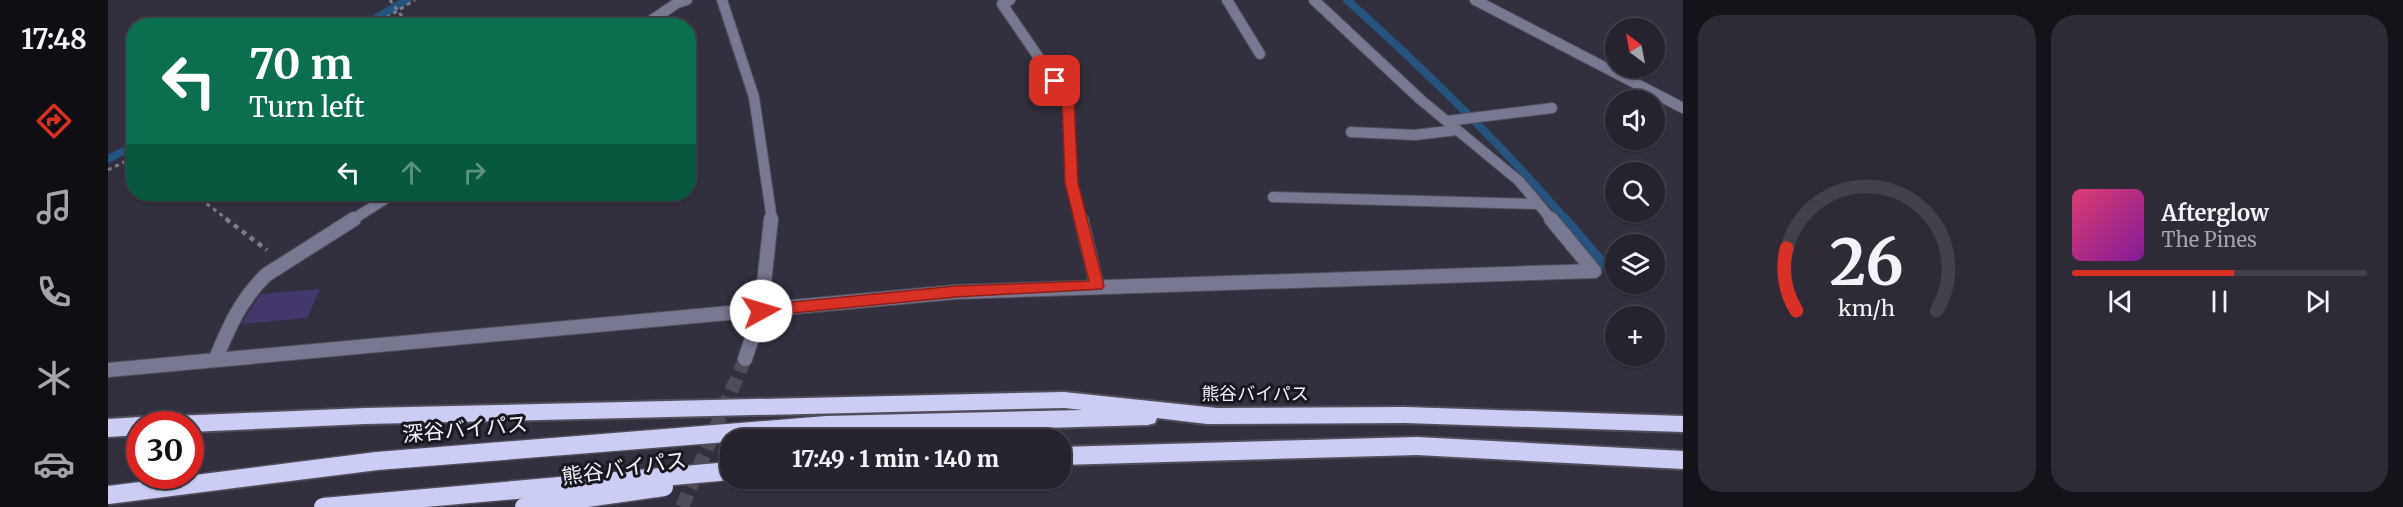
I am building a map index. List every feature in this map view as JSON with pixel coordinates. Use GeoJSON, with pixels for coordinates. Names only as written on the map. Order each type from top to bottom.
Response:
{"type":"FeatureCollection","features":[{"type":"Feature","properties":{"kind":"highway"},"geometry":{"type":"LineString","coordinates":[[204,423],[365,416],[1064,399],[1217,416]]}},
{"type":"Feature","properties":{"kind":"highway","name":"熊谷バイパス"},"geometry":{"type":"LineString","coordinates":[[827,425],[1217,416],[1405,415],[1683,424]]}},
{"type":"Feature","properties":{"kind":"highway","name":"深谷バイパス"},"geometry":{"type":"LineString","coordinates":[[108,495],[169,485],[420,456],[827,425]]}},
{"type":"Feature","properties":{"kind":"highway"},"geometry":{"type":"LineString","coordinates":[[108,428],[126,427]]}},
{"type":"Feature","properties":{"kind":"highway"},"geometry":{"type":"LineString","coordinates":[[1071,456],[1417,446],[1683,460]]}},
{"type":"Feature","properties":{"kind":"highway"},"geometry":{"type":"LineString","coordinates":[[323,507],[414,497],[720,472]]}},
{"type":"Feature","properties":{"kind":"highway","name":"熊谷バイパス"},"geometry":{"type":"LineString","coordinates":[[524,507],[720,478]]}},
{"type":"Feature","properties":{"kind":"street"},"geometry":{"type":"LineString","coordinates":[[655,18],[677,3],[687,0]]}},
{"type":"Feature","properties":{"kind":"street"},"geometry":{"type":"LineString","coordinates":[[722,0],[754,97],[772,223],[761,311],[746,359]]}},
{"type":"Feature","properties":{"kind":"street"},"geometry":{"type":"LineString","coordinates":[[1010,0],[1002,4],[1068,100],[1072,183],[1097,286]]}},
{"type":"Feature","properties":{"kind":"street"},"geometry":{"type":"LineString","coordinates":[[1227,0],[1260,54]]}},
{"type":"Feature","properties":{"kind":"street"},"geometry":{"type":"LineString","coordinates":[[108,370],[216,358],[956,292],[1594,271],[1519,181],[1457,130],[1314,0]]}},
{"type":"Feature","properties":{"kind":"street"},"geometry":{"type":"LineString","coordinates":[[1475,0],[1683,108]]}},
{"type":"Feature","properties":{"kind":"street"},"geometry":{"type":"LineString","coordinates":[[1447,121],[1552,108]]}},
{"type":"Feature","properties":{"kind":"street"},"geometry":{"type":"LineString","coordinates":[[1351,132],[1415,135],[1457,130]]}},
{"type":"Feature","properties":{"kind":"street"},"geometry":{"type":"LineString","coordinates":[[1273,198],[1538,204]]}},
{"type":"Feature","properties":{"kind":"street"},"geometry":{"type":"LineString","coordinates":[[216,358],[237,307],[253,287],[382,201]]}},
{"type":"Feature","properties":{"kind":"path"},"geometry":{"type":"LineString","coordinates":[[390,0],[403,18]]}},
{"type":"Feature","properties":{"kind":"path"},"geometry":{"type":"LineString","coordinates":[[386,18],[415,0]]}},
{"type":"Feature","properties":{"kind":"path"},"geometry":{"type":"LineString","coordinates":[[108,170],[126,161]]}},
{"type":"Feature","properties":{"kind":"path"},"geometry":{"type":"LineString","coordinates":[[203,201],[286,264]]}},
{"type":"Feature","properties":{"kind":"building"},"geometry":{"type":"Polygon","coordinates":[[[320,289],[307,318],[241,324],[261,294],[320,289]]]}},
{"type":"Feature","properties":{"kind":"waterway"},"geometry":{"type":"LineString","coordinates":[[377,18],[407,0]]}},
{"type":"Feature","properties":{"kind":"waterway"},"geometry":{"type":"LineString","coordinates":[[1347,0],[1460,107],[1566,220]]}},
{"type":"Feature","properties":{"kind":"waterway"},"geometry":{"type":"LineString","coordinates":[[108,159],[126,150]]}},
{"type":"Feature","properties":{"kind":"waterway"},"geometry":{"type":"LineString","coordinates":[[1565,219],[1604,265]]}},
{"type":"Feature","properties":{"kind":"tunnel"},"geometry":{"type":"LineString","coordinates":[[682,507],[745,359]]}},
{"type":"Feature","properties":{"kind":"route"},"geometry":{"type":"LineString","coordinates":[[761,311],[956,292],[1097,286],[1072,183],[1068,100],[1055,81]]}}]}
